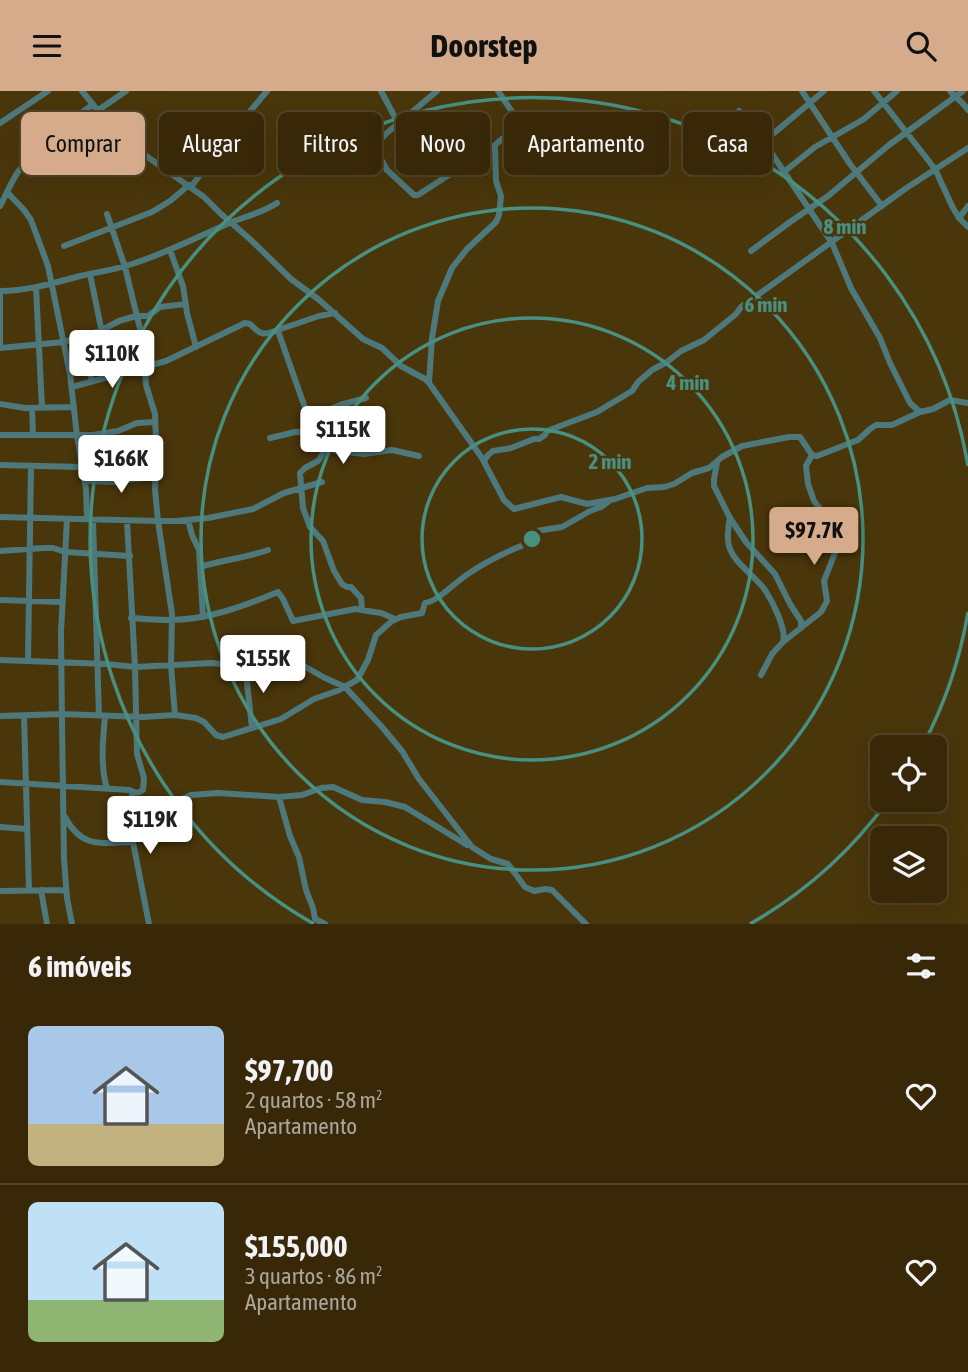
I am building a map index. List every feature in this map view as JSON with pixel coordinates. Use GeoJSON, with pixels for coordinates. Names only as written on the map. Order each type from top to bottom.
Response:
{"type":"FeatureCollection","features":[{"type":"Feature","properties":{"kind":"street"},"geometry":{"type":"LineString","coordinates":[[0,123],[48,91]]}},
{"type":"Feature","properties":{"kind":"street"},"geometry":{"type":"LineString","coordinates":[[82,91],[108,123],[142,153],[204,197],[291,279],[363,339],[382,348],[407,370],[425,379],[484,461],[504,500],[514,509],[561,498],[587,504],[647,488],[664,487],[709,468],[742,446],[796,436],[803,439],[813,455]]}},
{"type":"Feature","properties":{"kind":"street"},"geometry":{"type":"LineString","coordinates":[[0,206],[17,173],[67,124],[125,91]]}},
{"type":"Feature","properties":{"kind":"street"},"geometry":{"type":"LineString","coordinates":[[64,246],[152,212],[190,186],[267,91]]}},
{"type":"Feature","properties":{"kind":"street"},"geometry":{"type":"LineString","coordinates":[[381,91],[396,119]]}},
{"type":"Feature","properties":{"kind":"street"},"geometry":{"type":"LineString","coordinates":[[411,112],[437,91]]}},
{"type":"Feature","properties":{"kind":"street"},"geometry":{"type":"LineString","coordinates":[[382,162],[387,170],[416,195],[495,145],[514,129],[517,124],[513,113],[498,91]]}},
{"type":"Feature","properties":{"kind":"street"},"geometry":{"type":"LineString","coordinates":[[802,91],[882,206]]}},
{"type":"Feature","properties":{"kind":"street"},"geometry":{"type":"LineString","coordinates":[[772,136],[824,91]]}},
{"type":"Feature","properties":{"kind":"street"},"geometry":{"type":"LineString","coordinates":[[874,91],[935,169],[952,206],[968,226]]}},
{"type":"Feature","properties":{"kind":"street"},"geometry":{"type":"LineString","coordinates":[[785,171],[815,147],[864,119],[897,91]]}},
{"type":"Feature","properties":{"kind":"street"},"geometry":{"type":"LineString","coordinates":[[751,251],[828,196],[952,94],[963,91]]}},
{"type":"Feature","properties":{"kind":"street"},"geometry":{"type":"LineString","coordinates":[[952,94],[960,99],[968,110]]}},
{"type":"Feature","properties":{"kind":"street"},"geometry":{"type":"LineString","coordinates":[[382,138],[396,125]]}},
{"type":"Feature","properties":{"kind":"street"},"geometry":{"type":"LineString","coordinates":[[429,383],[438,301],[452,268],[467,249],[496,222],[499,215],[501,196],[496,181],[495,145]]}},
{"type":"Feature","properties":{"kind":"street"},"geometry":{"type":"LineString","coordinates":[[484,461],[493,451],[510,449],[539,439],[547,431],[597,412],[632,391],[652,370],[704,340],[741,307],[968,148]]}},
{"type":"Feature","properties":{"kind":"street"},"geometry":{"type":"LineString","coordinates":[[772,155],[831,243],[910,403],[920,412]]}},
{"type":"Feature","properties":{"kind":"street"},"geometry":{"type":"LineString","coordinates":[[7,192],[31,220],[44,254],[72,387],[94,554],[104,773],[107,789]]}},
{"type":"Feature","properties":{"kind":"street"},"geometry":{"type":"LineString","coordinates":[[186,304],[160,307],[148,316],[118,321],[102,330],[64,342],[0,348],[0,291],[36,287],[125,267],[277,203]]}},
{"type":"Feature","properties":{"kind":"street"},"geometry":{"type":"LineString","coordinates":[[959,218],[968,206]]}},
{"type":"Feature","properties":{"kind":"street"},"geometry":{"type":"LineString","coordinates":[[107,214],[125,267],[143,341],[146,385],[153,404],[158,521],[172,620],[171,666],[175,715]]}},
{"type":"Feature","properties":{"kind":"street"},"geometry":{"type":"LineString","coordinates":[[170,250],[183,286],[196,347]]}},
{"type":"Feature","properties":{"kind":"street"},"geometry":{"type":"LineString","coordinates":[[90,274],[111,377]]}},
{"type":"Feature","properties":{"kind":"street"},"geometry":{"type":"LineString","coordinates":[[36,287],[41,408]]}},
{"type":"Feature","properties":{"kind":"street"},"geometry":{"type":"LineString","coordinates":[[72,387],[166,361],[245,323],[262,334],[335,313]]}},
{"type":"Feature","properties":{"kind":"street"},"geometry":{"type":"LineString","coordinates":[[278,331],[316,439]]}},
{"type":"Feature","properties":{"kind":"street"},"geometry":{"type":"LineString","coordinates":[[80,337],[92,381]]}},
{"type":"Feature","properties":{"kind":"street"},"geometry":{"type":"LineString","coordinates":[[309,418],[366,398]]}},
{"type":"Feature","properties":{"kind":"street"},"geometry":{"type":"LineString","coordinates":[[813,455],[817,456],[858,440],[876,425],[892,425],[950,400],[968,403]]}},
{"type":"Feature","properties":{"kind":"street"},"geometry":{"type":"LineString","coordinates":[[0,404],[32,408],[74,407]]}},
{"type":"Feature","properties":{"kind":"street"},"geometry":{"type":"LineString","coordinates":[[32,408],[33,435]]}},
{"type":"Feature","properties":{"kind":"street"},"geometry":{"type":"LineString","coordinates":[[0,435],[77,436],[110,433],[137,423],[155,422]]}},
{"type":"Feature","properties":{"kind":"street"},"geometry":{"type":"LineString","coordinates":[[270,437],[302,432],[337,451],[364,454],[392,450],[419,456]]}},
{"type":"Feature","properties":{"kind":"street"},"geometry":{"type":"LineString","coordinates":[[327,447],[318,461],[301,471],[303,508],[310,527],[323,541],[334,571],[342,584],[355,590],[361,598],[362,609]]}},
{"type":"Feature","properties":{"kind":"street"},"geometry":{"type":"LineString","coordinates":[[761,675],[772,654],[821,611],[827,601],[824,581],[838,545],[834,527],[814,501],[808,484],[806,466],[813,455]]}},
{"type":"Feature","properties":{"kind":"street"},"geometry":{"type":"LineString","coordinates":[[717,463],[714,486],[730,518],[746,543],[775,574],[801,621],[801,628]]}},
{"type":"Feature","properties":{"kind":"street"},"geometry":{"type":"LineString","coordinates":[[0,465],[81,467]]}},
{"type":"Feature","properties":{"kind":"street"},"geometry":{"type":"LineString","coordinates":[[28,661],[31,466]]}},
{"type":"Feature","properties":{"kind":"street"},"geometry":{"type":"LineString","coordinates":[[85,481],[114,482],[155,476]]}},
{"type":"Feature","properties":{"kind":"street"},"geometry":{"type":"LineString","coordinates":[[0,517],[127,521],[208,518],[253,509],[284,493],[322,482]]}},
{"type":"Feature","properties":{"kind":"street"},"geometry":{"type":"LineString","coordinates":[[0,716],[175,715],[197,718],[216,735],[223,737],[281,719],[314,699],[345,688],[357,680],[376,635],[395,619],[422,613],[427,602],[437,599],[470,572],[521,546],[528,541],[529,535],[536,531],[562,527],[610,499]]}},
{"type":"Feature","properties":{"kind":"street"},"geometry":{"type":"LineString","coordinates":[[730,518],[729,546],[765,590],[783,627],[783,642]]}},
{"type":"Feature","properties":{"kind":"street"},"geometry":{"type":"LineString","coordinates":[[67,519],[62,602],[62,714],[66,890],[72,924]]}},
{"type":"Feature","properties":{"kind":"street"},"geometry":{"type":"LineString","coordinates":[[188,520],[199,550],[204,617]]}},
{"type":"Feature","properties":{"kind":"street"},"geometry":{"type":"LineString","coordinates":[[0,782],[140,792],[144,790],[144,778],[137,754],[127,521]]}},
{"type":"Feature","properties":{"kind":"street"},"geometry":{"type":"LineString","coordinates":[[0,551],[53,548],[65,552],[130,556]]}},
{"type":"Feature","properties":{"kind":"street"},"geometry":{"type":"LineString","coordinates":[[200,567],[268,550]]}},
{"type":"Feature","properties":{"kind":"street"},"geometry":{"type":"LineString","coordinates":[[131,618],[172,620],[204,617],[253,603],[278,592],[293,621],[362,609],[395,619]]}},
{"type":"Feature","properties":{"kind":"street"},"geometry":{"type":"LineString","coordinates":[[0,600],[62,602]]}},
{"type":"Feature","properties":{"kind":"street"},"geometry":{"type":"LineString","coordinates":[[0,660],[135,667],[212,663],[245,665],[271,656],[290,658],[345,688],[402,751],[428,792],[472,847]]}},
{"type":"Feature","properties":{"kind":"street"},"geometry":{"type":"LineString","coordinates":[[245,665],[252,728]]}},
{"type":"Feature","properties":{"kind":"street"},"geometry":{"type":"LineString","coordinates":[[24,716],[29,890]]}},
{"type":"Feature","properties":{"kind":"street"},"geometry":{"type":"LineString","coordinates":[[132,818],[191,795],[218,793],[279,797],[302,795],[333,787],[362,800],[405,807],[491,859],[508,864],[525,887],[534,891],[552,890],[586,924]]}},
{"type":"Feature","properties":{"kind":"street"},"geometry":{"type":"LineString","coordinates":[[132,791],[133,842],[149,924]]}},
{"type":"Feature","properties":{"kind":"street"},"geometry":{"type":"LineString","coordinates":[[279,797],[299,857],[315,919],[324,924]]}},
{"type":"Feature","properties":{"kind":"street"},"geometry":{"type":"LineString","coordinates":[[64,815],[71,828],[84,839],[102,843],[133,842]]}},
{"type":"Feature","properties":{"kind":"street"},"geometry":{"type":"LineString","coordinates":[[0,827],[27,828]]}},
{"type":"Feature","properties":{"kind":"street"},"geometry":{"type":"LineString","coordinates":[[41,890],[47,924]]}},
{"type":"Feature","properties":{"kind":"street"},"geometry":{"type":"LineString","coordinates":[[0,891],[66,890]]}}]}
